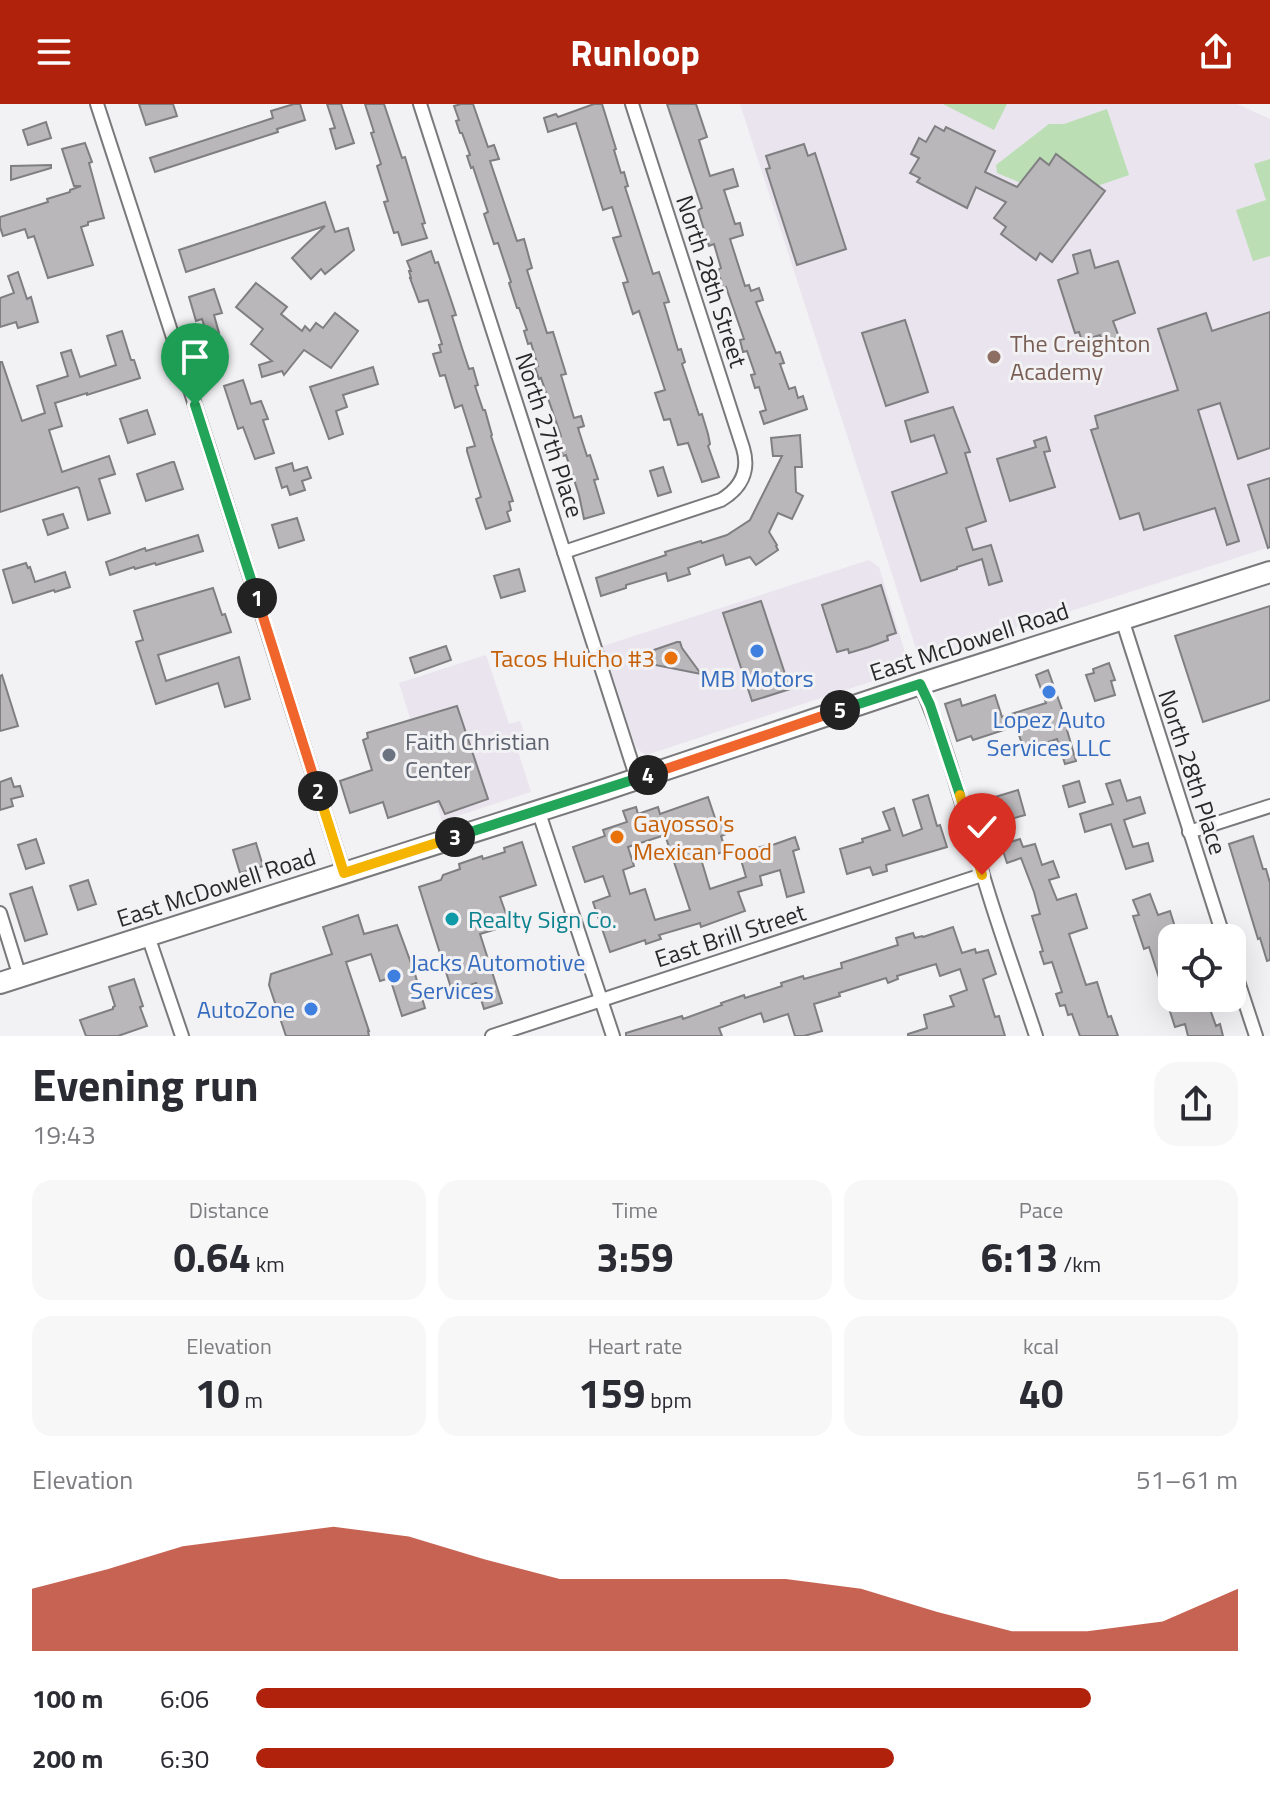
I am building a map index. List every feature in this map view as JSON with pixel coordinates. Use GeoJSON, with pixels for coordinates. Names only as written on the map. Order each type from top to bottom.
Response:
{"type":"FeatureCollection","features":[{"type":"Feature","properties":{"kind":"main road","name":"East McDowell Road"},"geometry":{"type":"LineString","coordinates":[[0,983],[1270,572]]}},
{"type":"Feature","properties":{"kind":"street"},"geometry":{"type":"LineString","coordinates":[[97,104],[344,873]]}},
{"type":"Feature","properties":{"kind":"street","name":"North 27th Place"},"geometry":{"type":"LineString","coordinates":[[420,104],[637,779]]}},
{"type":"Feature","properties":{"kind":"street","name":"North 28th Street"},"geometry":{"type":"LineString","coordinates":[[564,552],[721,500],[739,486],[745,472],[743,448],[632,104]]}},
{"type":"Feature","properties":{"kind":"street","name":"North 28th Place"},"geometry":{"type":"LineString","coordinates":[[1122,619],[1219,924]]}},
{"type":"Feature","properties":{"kind":"street"},"geometry":{"type":"LineString","coordinates":[[920,684],[958,789],[982,875],[1036,1036]]}},
{"type":"Feature","properties":{"kind":"street"},"geometry":{"type":"LineString","coordinates":[[1189,832],[1270,806]]}},
{"type":"Feature","properties":{"kind":"street"},"geometry":{"type":"LineString","coordinates":[[538,810],[613,1036]]}},
{"type":"Feature","properties":{"kind":"street","name":"East Brill Street"},"geometry":{"type":"LineString","coordinates":[[492,1036],[982,875]]}},
{"type":"Feature","properties":{"kind":"street"},"geometry":{"type":"LineString","coordinates":[[0,913],[20,977]]}},
{"type":"Feature","properties":{"kind":"street"},"geometry":{"type":"LineString","coordinates":[[148,936],[182,1036]]}},
{"type":"Feature","properties":{"kind":"street"},"geometry":{"type":"LineString","coordinates":[[1246,1006],[1256,1036]]}},
{"type":"Feature","properties":{"kind":"shaded area","name":"The Creighton Academy"},"geometry":{"type":"Polygon","coordinates":[[[740,104],[1237,104],[1270,119],[1270,547],[1052,617],[1018,625],[1014,630],[920,661],[740,104]]]}},
{"type":"Feature","properties":{"kind":"shaded area"},"geometry":{"type":"Polygon","coordinates":[[[869,560],[879,567],[910,669],[646,755],[636,748],[603,646],[869,560]]]}},
{"type":"Feature","properties":{"kind":"shaded area"},"geometry":{"type":"Polygon","coordinates":[[[486,655],[509,724],[520,721],[526,738],[515,742],[531,792],[442,821],[399,683],[486,655]]]}},
{"type":"Feature","properties":{"kind":"green space"},"geometry":{"type":"Polygon","coordinates":[[[943,104],[1007,104],[994,130],[943,104]]]}},
{"type":"Feature","properties":{"kind":"green space"},"geometry":{"type":"Polygon","coordinates":[[[1107,109],[1129,175],[1071,195],[1035,189],[997,173],[996,165],[1049,124],[1064,124],[1107,109]]]}},
{"type":"Feature","properties":{"kind":"green space"},"geometry":{"type":"Polygon","coordinates":[[[1270,159],[1270,256],[1253,261],[1236,210],[1266,200],[1254,164],[1270,159]]]}},
{"type":"Feature","properties":{"kind":"building"},"geometry":{"type":"Polygon","coordinates":[[[139,104],[173,104],[177,116],[146,125],[139,104]]]}},
{"type":"Feature","properties":{"kind":"building"},"geometry":{"type":"Polygon","coordinates":[[[300,104],[305,120],[277,129],[278,132],[155,172],[150,158],[273,118],[271,111],[300,104]]]}},
{"type":"Feature","properties":{"kind":"building"},"geometry":{"type":"Polygon","coordinates":[[[327,104],[341,104],[354,143],[336,149],[330,129],[335,128],[327,104]]]}},
{"type":"Feature","properties":{"kind":"building"},"geometry":{"type":"Polygon","coordinates":[[[365,104],[384,104],[402,158],[405,157],[427,238],[402,245],[398,232],[394,233],[384,202],[388,201],[377,166],[381,164],[365,104]]]}},
{"type":"Feature","properties":{"kind":"building"},"geometry":{"type":"Polygon","coordinates":[[[473,104],[488,147],[494,145],[499,159],[490,161],[517,241],[524,239],[532,268],[527,270],[547,333],[553,332],[566,374],[561,375],[574,418],[581,416],[584,426],[578,428],[598,479],[594,480],[604,513],[584,519],[566,455],[563,456],[557,438],[561,436],[535,367],[538,366],[531,343],[528,344],[524,331],[527,330],[517,308],[498,243],[494,244],[484,214],[488,212],[456,121],[459,120],[454,106],[473,104]]]}},
{"type":"Feature","properties":{"kind":"building"},"geometry":{"type":"Polygon","coordinates":[[[602,104],[653,274],[659,272],[669,302],[664,303],[678,350],[681,349],[685,362],[682,364],[699,415],[702,414],[708,446],[719,477],[702,482],[688,443],[678,445],[670,419],[664,420],[655,393],[665,390],[639,311],[633,314],[623,283],[628,282],[613,238],[621,236],[612,207],[603,210],[576,123],[548,132],[544,118],[556,114],[558,117],[602,104]]]}},
{"type":"Feature","properties":{"kind":"building"},"geometry":{"type":"Polygon","coordinates":[[[667,104],[696,104],[707,137],[699,140],[710,176],[733,169],[738,186],[724,190],[735,224],[740,223],[743,235],[730,239],[745,286],[749,285],[751,291],[759,288],[763,300],[756,302],[776,353],[780,352],[784,363],[780,364],[789,389],[795,387],[798,398],[803,396],[807,409],[764,424],[760,412],[766,410],[759,387],[755,388],[751,375],[755,374],[747,351],[743,352],[740,340],[744,339],[726,287],[723,288],[714,244],[709,246],[698,210],[702,208],[667,104]]]}},
{"type":"Feature","properties":{"kind":"building"},"geometry":{"type":"Polygon","coordinates":[[[46,122],[51,138],[28,145],[23,130],[46,122]]]}},
{"type":"Feature","properties":{"kind":"building"},"geometry":{"type":"Polygon","coordinates":[[[935,126],[944,131],[946,127],[995,151],[985,172],[1017,187],[1040,158],[1049,165],[1056,154],[1105,191],[1052,262],[1040,253],[1036,260],[1001,234],[1006,227],[994,218],[1006,202],[976,187],[967,208],[917,182],[920,178],[910,173],[919,158],[911,154],[919,138],[926,142],[935,126]]]}},
{"type":"Feature","properties":{"kind":"building"},"geometry":{"type":"Polygon","coordinates":[[[85,143],[104,218],[81,227],[93,265],[48,278],[34,236],[28,238],[25,229],[3,236],[0,217],[48,202],[47,199],[81,186],[74,186],[62,149],[85,143]]]}},
{"type":"Feature","properties":{"kind":"building"},"geometry":{"type":"Polygon","coordinates":[[[804,144],[808,156],[815,153],[846,249],[797,265],[766,169],[770,168],[766,156],[804,144]]]}},
{"type":"Feature","properties":{"kind":"building"},"geometry":{"type":"Polygon","coordinates":[[[51,165],[51,168],[11,180],[11,166],[51,165]]]}},
{"type":"Feature","properties":{"kind":"building"},"geometry":{"type":"Polygon","coordinates":[[[325,202],[335,232],[348,228],[354,250],[325,274],[321,269],[311,279],[292,258],[325,226],[186,272],[179,250],[325,202]]]}},
{"type":"Feature","properties":{"kind":"building"},"geometry":{"type":"Polygon","coordinates":[[[1090,250],[1095,268],[1118,261],[1135,313],[1113,321],[1119,337],[1103,343],[1100,335],[1082,341],[1079,332],[1075,333],[1058,280],[1078,273],[1073,255],[1090,250]]]}},
{"type":"Feature","properties":{"kind":"building"},"geometry":{"type":"Polygon","coordinates":[[[431,251],[435,263],[438,262],[456,315],[452,316],[469,369],[473,368],[478,385],[475,386],[513,501],[509,502],[511,510],[507,512],[510,521],[486,529],[476,499],[481,497],[467,451],[467,448],[475,446],[462,405],[455,408],[445,375],[440,376],[433,354],[441,352],[439,345],[442,344],[428,300],[419,302],[410,278],[407,261],[431,251]]]}},
{"type":"Feature","properties":{"kind":"building"},"geometry":{"type":"Polygon","coordinates":[[[18,272],[27,299],[31,297],[38,322],[18,328],[16,322],[0,327],[0,298],[14,293],[8,276],[18,272]]]}},
{"type":"Feature","properties":{"kind":"building"},"geometry":{"type":"Polygon","coordinates":[[[256,283],[287,307],[281,314],[302,331],[305,326],[310,331],[316,323],[323,328],[335,313],[358,331],[331,368],[304,350],[284,375],[282,371],[262,377],[259,365],[272,361],[251,344],[263,329],[236,307],[256,283]]]}},
{"type":"Feature","properties":{"kind":"building"},"geometry":{"type":"Polygon","coordinates":[[[214,289],[222,313],[214,315],[219,333],[208,337],[202,319],[196,321],[189,297],[214,289]]]}},
{"type":"Feature","properties":{"kind":"building"},"geometry":{"type":"Polygon","coordinates":[[[1270,312],[1270,448],[1238,459],[1220,403],[1198,410],[1239,541],[1227,545],[1215,508],[1144,530],[1139,513],[1120,519],[1091,430],[1098,428],[1095,416],[1178,390],[1158,329],[1206,313],[1212,331],[1270,312]]]}},
{"type":"Feature","properties":{"kind":"building"},"geometry":{"type":"Polygon","coordinates":[[[905,320],[928,392],[886,406],[862,333],[905,320]]]}},
{"type":"Feature","properties":{"kind":"building"},"geometry":{"type":"Polygon","coordinates":[[[122,331],[140,378],[55,403],[62,426],[49,430],[62,472],[109,456],[115,474],[99,479],[110,513],[88,520],[77,487],[0,512],[0,362],[22,421],[45,413],[37,386],[68,376],[61,353],[71,350],[80,377],[116,365],[107,336],[122,331]]]}},
{"type":"Feature","properties":{"kind":"building"},"geometry":{"type":"Polygon","coordinates":[[[373,367],[378,384],[343,395],[347,407],[336,411],[343,434],[329,439],[310,387],[373,367]]]}},
{"type":"Feature","properties":{"kind":"building"},"geometry":{"type":"Polygon","coordinates":[[[243,380],[251,404],[261,401],[268,419],[263,420],[274,453],[255,459],[243,427],[238,429],[224,386],[243,380]]]}},
{"type":"Feature","properties":{"kind":"building"},"geometry":{"type":"Polygon","coordinates":[[[953,407],[970,452],[965,453],[986,521],[966,528],[973,550],[991,545],[1002,581],[989,585],[982,559],[921,581],[892,492],[947,473],[934,435],[911,442],[905,421],[953,407]]]}},
{"type":"Feature","properties":{"kind":"building"},"geometry":{"type":"Polygon","coordinates":[[[147,410],[155,434],[128,443],[120,419],[147,410]]]}},
{"type":"Feature","properties":{"kind":"building"},"geometry":{"type":"Polygon","coordinates":[[[800,435],[802,467],[795,467],[796,492],[803,496],[792,519],[778,513],[769,532],[778,550],[756,565],[750,557],[726,565],[723,555],[688,568],[690,574],[668,581],[666,573],[601,596],[596,578],[666,555],[665,552],[727,535],[750,520],[782,456],[773,456],[771,438],[800,435]]]}},
{"type":"Feature","properties":{"kind":"building"},"geometry":{"type":"Polygon","coordinates":[[[1046,437],[1050,451],[1044,452],[1055,487],[1010,501],[997,459],[1036,447],[1034,441],[1046,437]]]}},
{"type":"Feature","properties":{"kind":"building"},"geometry":{"type":"Polygon","coordinates":[[[172,462],[183,489],[146,501],[137,474],[172,462]]]}},
{"type":"Feature","properties":{"kind":"building"},"geometry":{"type":"Polygon","coordinates":[[[292,463],[294,471],[307,467],[311,478],[302,481],[305,490],[290,495],[287,486],[282,488],[276,468],[292,463]]]}},
{"type":"Feature","properties":{"kind":"building"},"geometry":{"type":"Polygon","coordinates":[[[663,467],[671,492],[658,496],[650,471],[663,467]]]}},
{"type":"Feature","properties":{"kind":"building"},"geometry":{"type":"Polygon","coordinates":[[[1270,478],[1270,547],[1268,548],[1248,485],[1270,478]]]}},
{"type":"Feature","properties":{"kind":"building"},"geometry":{"type":"Polygon","coordinates":[[[63,514],[68,528],[48,535],[43,520],[63,514]]]}},
{"type":"Feature","properties":{"kind":"building"},"geometry":{"type":"Polygon","coordinates":[[[297,518],[304,540],[279,548],[272,525],[297,518]]]}},
{"type":"Feature","properties":{"kind":"building"},"geometry":{"type":"Polygon","coordinates":[[[198,535],[203,551],[110,575],[106,562],[145,548],[146,551],[198,535]]]}},
{"type":"Feature","properties":{"kind":"building"},"geometry":{"type":"Polygon","coordinates":[[[26,563],[35,582],[65,572],[70,587],[13,603],[3,570],[26,563]]]}},
{"type":"Feature","properties":{"kind":"building"},"geometry":{"type":"Polygon","coordinates":[[[519,569],[525,591],[501,598],[494,576],[519,569]]]}},
{"type":"Feature","properties":{"kind":"building"},"geometry":{"type":"Polygon","coordinates":[[[881,585],[896,633],[887,636],[888,640],[869,647],[849,653],[848,649],[837,652],[822,605],[881,585]]]}},
{"type":"Feature","properties":{"kind":"building"},"geometry":{"type":"Polygon","coordinates":[[[213,588],[231,632],[158,655],[166,681],[239,657],[250,699],[225,707],[218,683],[156,704],[136,642],[143,640],[134,611],[213,588]]]}},
{"type":"Feature","properties":{"kind":"building","name":"MB Motors"},"geometry":{"type":"Polygon","coordinates":[[[761,601],[790,689],[752,701],[723,613],[761,601]]]}},
{"type":"Feature","properties":{"kind":"building"},"geometry":{"type":"Polygon","coordinates":[[[1270,606],[1270,700],[1203,722],[1175,636],[1270,606]]]}},
{"type":"Feature","properties":{"kind":"building","name":"Tacos Huicho #3"},"geometry":{"type":"Polygon","coordinates":[[[677,642],[701,674],[655,665],[651,651],[677,642]]]}},
{"type":"Feature","properties":{"kind":"building"},"geometry":{"type":"Polygon","coordinates":[[[446,646],[451,660],[415,673],[410,658],[446,646]]]}},
{"type":"Feature","properties":{"kind":"building"},"geometry":{"type":"Polygon","coordinates":[[[1109,663],[1115,680],[1111,681],[1115,695],[1095,701],[1086,675],[1109,663]]]}},
{"type":"Feature","properties":{"kind":"building"},"geometry":{"type":"Polygon","coordinates":[[[1048,670],[1069,729],[1076,761],[1065,764],[1057,739],[1024,750],[1016,726],[973,740],[971,736],[957,741],[945,704],[960,699],[962,706],[995,695],[1002,717],[1046,703],[1036,675],[1048,670]]]}},
{"type":"Feature","properties":{"kind":"building"},"geometry":{"type":"Polygon","coordinates":[[[0,676],[18,726],[0,731],[0,676]]]}},
{"type":"Feature","properties":{"kind":"building"},"geometry":{"type":"Polygon","coordinates":[[[457,706],[488,799],[445,814],[439,801],[388,818],[383,802],[350,813],[340,781],[372,770],[363,740],[368,738],[367,733],[457,706]]]}},
{"type":"Feature","properties":{"kind":"building"},"geometry":{"type":"Polygon","coordinates":[[[11,778],[14,787],[20,786],[23,796],[11,799],[13,806],[0,810],[0,782],[11,778]]]}},
{"type":"Feature","properties":{"kind":"building"},"geometry":{"type":"Polygon","coordinates":[[[1120,780],[1127,801],[1140,797],[1145,813],[1124,820],[1133,847],[1148,843],[1153,861],[1126,869],[1111,824],[1085,832],[1080,814],[1113,804],[1106,784],[1120,780]]]}},
{"type":"Feature","properties":{"kind":"building"},"geometry":{"type":"Polygon","coordinates":[[[1079,781],[1085,802],[1069,807],[1063,786],[1079,781]]]}},
{"type":"Feature","properties":{"kind":"building"},"geometry":{"type":"Polygon","coordinates":[[[1018,790],[1025,815],[1007,820],[1004,811],[997,813],[992,798],[1018,790]]]}},
{"type":"Feature","properties":{"kind":"building"},"geometry":{"type":"Polygon","coordinates":[[[928,795],[947,847],[886,865],[887,871],[873,875],[870,867],[847,874],[840,849],[890,830],[883,812],[894,808],[903,836],[922,829],[913,800],[928,795]]]}},
{"type":"Feature","properties":{"kind":"building"},"geometry":{"type":"Polygon","coordinates":[[[708,797],[717,824],[725,821],[729,833],[721,836],[726,851],[701,859],[710,889],[746,877],[739,853],[795,837],[799,849],[793,851],[804,892],[787,897],[780,870],[760,876],[762,885],[738,892],[745,911],[701,927],[700,923],[659,935],[661,939],[646,944],[645,940],[610,952],[593,902],[610,896],[603,876],[585,882],[573,847],[605,836],[603,830],[627,822],[623,811],[636,807],[638,814],[658,807],[660,814],[708,797]],[[665,835],[628,847],[634,866],[623,870],[630,894],[645,889],[655,920],[690,910],[665,835]]]}},
{"type":"Feature","properties":{"kind":"building"},"geometry":{"type":"Polygon","coordinates":[[[1253,836],[1270,883],[1270,960],[1267,961],[1229,844],[1253,836]]]}},
{"type":"Feature","properties":{"kind":"building"},"geometry":{"type":"Polygon","coordinates":[[[36,839],[44,863],[26,869],[18,845],[36,839]]]}},
{"type":"Feature","properties":{"kind":"building"},"geometry":{"type":"Polygon","coordinates":[[[1020,839],[1023,847],[1035,844],[1042,865],[1053,861],[1059,877],[1049,880],[1057,900],[1076,894],[1087,928],[1069,934],[1086,985],[1097,982],[1108,1017],[1111,1016],[1118,1036],[1080,1036],[1072,1014],[1068,1015],[1065,1005],[1060,1006],[1056,994],[1062,992],[1052,962],[1044,964],[1040,952],[1043,951],[1032,916],[1040,914],[1034,892],[1021,858],[1007,863],[1001,845],[1020,839]]]}},
{"type":"Feature","properties":{"kind":"building"},"geometry":{"type":"Polygon","coordinates":[[[522,842],[536,885],[500,897],[510,925],[480,934],[502,1003],[484,1009],[476,983],[452,991],[419,887],[441,880],[443,875],[460,869],[459,864],[505,852],[504,848],[522,842]]]}},
{"type":"Feature","properties":{"kind":"building"},"geometry":{"type":"Polygon","coordinates":[[[256,843],[263,866],[240,873],[233,850],[256,843]]]}},
{"type":"Feature","properties":{"kind":"building"},"geometry":{"type":"Polygon","coordinates":[[[88,880],[96,904],[78,910],[70,886],[88,880]]]}},
{"type":"Feature","properties":{"kind":"building"},"geometry":{"type":"Polygon","coordinates":[[[32,887],[47,934],[25,941],[10,894],[32,887]]]}},
{"type":"Feature","properties":{"kind":"building"},"geometry":{"type":"Polygon","coordinates":[[[1150,894],[1158,915],[1170,911],[1174,924],[1158,924],[1158,975],[1149,947],[1144,949],[1133,916],[1139,915],[1133,900],[1150,894]]]}},
{"type":"Feature","properties":{"kind":"building"},"geometry":{"type":"Polygon","coordinates":[[[358,915],[364,934],[397,925],[425,1008],[402,1016],[390,978],[380,981],[371,954],[346,962],[369,1036],[286,1036],[269,985],[271,974],[332,954],[323,927],[358,915]]]}},
{"type":"Feature","properties":{"kind":"building"},"geometry":{"type":"Polygon","coordinates":[[[953,927],[962,953],[975,949],[976,953],[988,950],[996,974],[983,979],[995,1017],[999,1016],[1005,1036],[908,1036],[927,1028],[924,1015],[954,1006],[950,996],[967,990],[960,969],[940,976],[936,964],[897,976],[898,979],[888,983],[886,978],[814,1004],[822,1031],[804,1036],[795,1036],[788,1014],[764,1022],[761,1013],[719,1028],[722,1036],[626,1036],[626,1033],[682,1016],[683,1019],[803,976],[804,979],[842,968],[841,963],[898,945],[896,938],[913,933],[915,938],[923,937],[953,927]]]}},
{"type":"Feature","properties":{"kind":"building"},"geometry":{"type":"Polygon","coordinates":[[[134,979],[147,1026],[118,1036],[86,1036],[80,1020],[113,1009],[115,1006],[109,987],[134,979]]]}},
{"type":"Feature","properties":{"kind":"building"},"geometry":{"type":"Polygon","coordinates":[[[1170,1012],[1211,1012],[1216,1026],[1220,1024],[1223,1036],[1188,1036],[1185,1024],[1175,1027],[1170,1012]]]}},
{"type":"Feature","properties":{"kind":"place","name":"The Creighton Academy"},"geometry":{"type":"Point","coordinates":[994,357]}},
{"type":"Feature","properties":{"kind":"place","name":"MB Motors"},"geometry":{"type":"Point","coordinates":[757,651]}},
{"type":"Feature","properties":{"kind":"place","name":"Tacos Huicho #3"},"geometry":{"type":"Point","coordinates":[671,658]}},
{"type":"Feature","properties":{"kind":"place","name":"Lopez Auto Services LLC"},"geometry":{"type":"Point","coordinates":[1049,692]}},
{"type":"Feature","properties":{"kind":"place","name":"Faith Christian Center"},"geometry":{"type":"Point","coordinates":[389,755]}},
{"type":"Feature","properties":{"kind":"place","name":"Gayosso's Mexican Food"},"geometry":{"type":"Point","coordinates":[617,837]}},
{"type":"Feature","properties":{"kind":"place","name":"Realty Sign Co."},"geometry":{"type":"Point","coordinates":[452,919]}},
{"type":"Feature","properties":{"kind":"place","name":"Jacks Automotive Services"},"geometry":{"type":"Point","coordinates":[394,976]}},
{"type":"Feature","properties":{"kind":"place","name":"AutoZone"},"geometry":{"type":"Point","coordinates":[311,1009]}},
{"type":"Feature","properties":{"kind":"route"},"geometry":{"type":"LineString","coordinates":[[195,405],[344,873],[920,684],[958,789],[982,875]]}}]}
